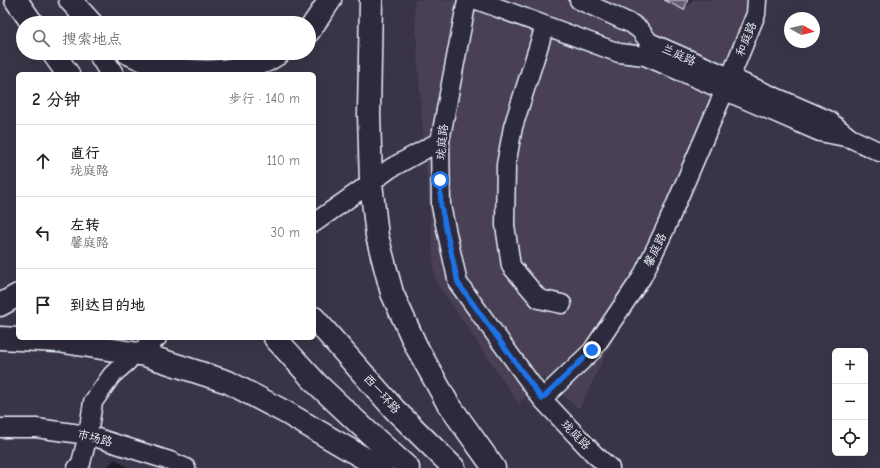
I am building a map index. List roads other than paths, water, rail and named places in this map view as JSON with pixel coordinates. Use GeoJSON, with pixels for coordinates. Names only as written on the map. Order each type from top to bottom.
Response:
{"type":"FeatureCollection","features":[{"type":"Feature","properties":{"kind":"highway"},"geometry":{"type":"LineString","coordinates":[[64,0],[74,16]]}},
{"type":"Feature","properties":{"kind":"highway"},"geometry":{"type":"LineString","coordinates":[[70,0],[85,16]]}},
{"type":"Feature","properties":{"kind":"highway"},"geometry":{"type":"LineString","coordinates":[[316,21],[330,0]]}},
{"type":"Feature","properties":{"kind":"highway"},"geometry":{"type":"LineString","coordinates":[[371,0],[369,114],[371,183],[377,236],[392,293],[416,346],[447,402],[494,468]]}},
{"type":"Feature","properties":{"kind":"highway"},"geometry":{"type":"LineString","coordinates":[[44,60],[49,72]]}},
{"type":"Feature","properties":{"kind":"highway"},"geometry":{"type":"LineString","coordinates":[[58,60],[67,72]]}},
{"type":"Feature","properties":{"kind":"highway"},"geometry":{"type":"LineString","coordinates":[[103,60],[111,72]]}},
{"type":"Feature","properties":{"kind":"highway"},"geometry":{"type":"LineString","coordinates":[[145,60],[155,64],[182,70],[211,71],[239,68],[267,60]]}},
{"type":"Feature","properties":{"kind":"highway"},"geometry":{"type":"LineString","coordinates":[[0,305],[16,296]]}},
{"type":"Feature","properties":{"kind":"highway","name":"西一环路"},"geometry":{"type":"LineString","coordinates":[[316,320],[395,410],[454,468]]}},
{"type":"Feature","properties":{"kind":"highway"},"geometry":{"type":"LineString","coordinates":[[0,338],[16,339]]}},
{"type":"Feature","properties":{"kind":"highway"},"geometry":{"type":"LineString","coordinates":[[39,340],[58,341],[145,355],[228,382],[285,412],[380,468]]}},
{"type":"Feature","properties":{"kind":"highway"},"geometry":{"type":"LineString","coordinates":[[277,340],[317,384],[368,433],[408,468]]}},
{"type":"Feature","properties":{"kind":"street","name":"珑庭路"},"geometry":{"type":"LineString","coordinates":[[466,0],[440,141],[441,206],[458,283],[542,399],[594,454],[610,468]]}},
{"type":"Feature","properties":{"kind":"street"},"geometry":{"type":"LineString","coordinates":[[477,0],[619,53],[645,56],[828,120],[850,138],[880,152]]}},
{"type":"Feature","properties":{"kind":"street","name":"兰庭路"},"geometry":{"type":"LineString","coordinates":[[579,0],[632,24],[640,30],[649,42],[728,84]]}},
{"type":"Feature","properties":{"kind":"street","name":"和庭路"},"geometry":{"type":"LineString","coordinates":[[728,84],[756,14],[758,0]]}},
{"type":"Feature","properties":{"kind":"street"},"geometry":{"type":"LineString","coordinates":[[545,26],[513,127],[506,165],[505,224],[511,266],[539,299],[562,304]]}},
{"type":"Feature","properties":{"kind":"street","name":"馨庭路"},"geometry":{"type":"LineString","coordinates":[[542,399],[592,350],[642,277],[666,227],[728,84]]}},
{"type":"Feature","properties":{"kind":"street"},"geometry":{"type":"LineString","coordinates":[[380,176],[391,168],[440,141]]}},
{"type":"Feature","properties":{"kind":"street"},"geometry":{"type":"LineString","coordinates":[[316,222],[362,189]]}},
{"type":"Feature","properties":{"kind":"street"},"geometry":{"type":"LineString","coordinates":[[77,468],[88,435],[93,402],[112,375],[128,361]]}},
{"type":"Feature","properties":{"kind":"street","name":"市场路"},"geometry":{"type":"LineString","coordinates":[[0,428],[36,428],[88,435],[170,460],[186,468]]}}]}
